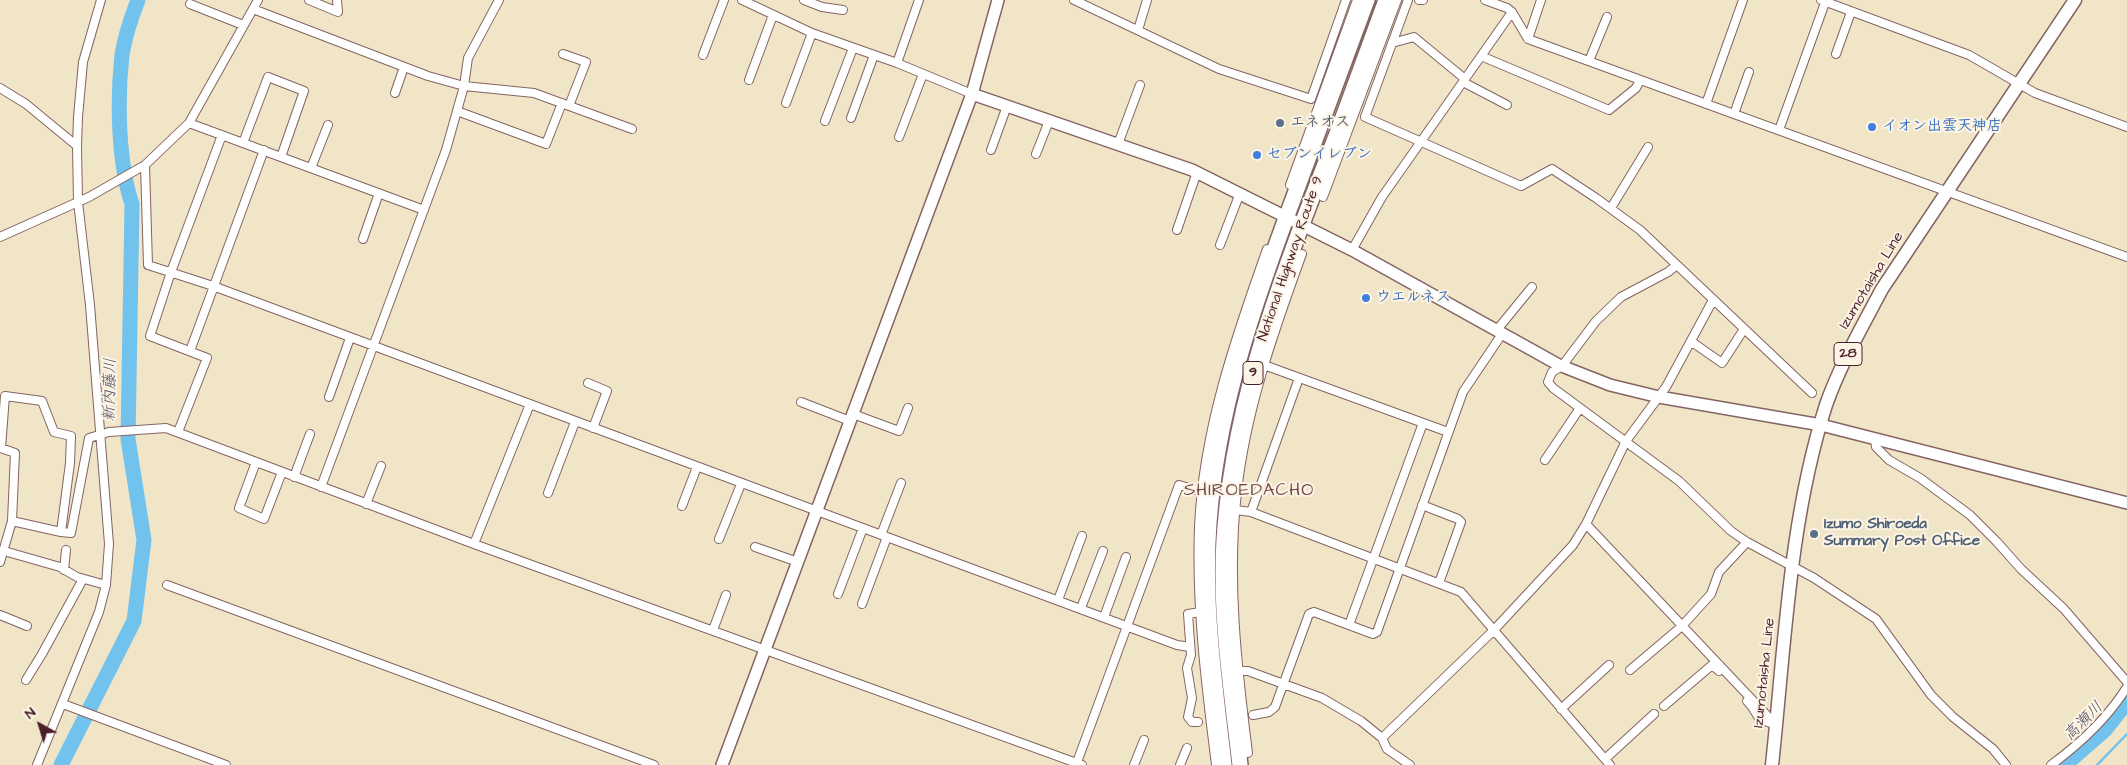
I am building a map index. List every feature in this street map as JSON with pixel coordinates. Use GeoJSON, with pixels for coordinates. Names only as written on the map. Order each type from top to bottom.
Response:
{"type":"FeatureCollection","features":[{"type":"Feature","properties":{"kind":"highway","name":"National Highway Route 9"},"geometry":{"type":"LineString","coordinates":[[1219,764],[1209,638],[1207,579],[1214,469],[1225,410],[1248,314],[1287,216],[1304,158],[1367,0]]}},
{"type":"Feature","properties":{"kind":"highway","name":"National Highway Route 9"},"geometry":{"type":"LineString","coordinates":[[1244,759],[1234,712],[1224,605],[1225,529],[1230,477],[1257,356],[1301,223],[1386,0]]}},
{"type":"Feature","properties":{"kind":"main road","name":"Izumotaisha Line"},"geometry":{"type":"LineString","coordinates":[[1772,765],[1792,566],[1802,495],[1826,405],[1855,338],[1882,290],[2075,0]]}},
{"type":"Feature","properties":{"kind":"street"},"geometry":{"type":"LineString","coordinates":[[37,765],[99,612],[106,585],[109,544],[90,305],[78,202],[77,146],[83,62],[101,0]]}},
{"type":"Feature","properties":{"kind":"street"},"geometry":{"type":"LineString","coordinates":[[0,237],[89,197],[141,168],[189,123],[258,0]]}},
{"type":"Feature","properties":{"kind":"street"},"geometry":{"type":"LineString","coordinates":[[309,0],[338,12],[338,0]]}},
{"type":"Feature","properties":{"kind":"street"},"geometry":{"type":"LineString","coordinates":[[322,487],[446,150],[464,86],[468,58],[499,0]]}},
{"type":"Feature","properties":{"kind":"street"},"geometry":{"type":"LineString","coordinates":[[704,56],[724,0]]}},
{"type":"Feature","properties":{"kind":"street"},"geometry":{"type":"LineString","coordinates":[[742,0],[753,2],[773,15],[812,33],[896,63],[972,94],[1197,172],[1352,250],[1499,333],[1562,366],[1610,385],[1659,397],[1821,425],[2127,503]]}},
{"type":"Feature","properties":{"kind":"street"},"geometry":{"type":"LineString","coordinates":[[804,0],[822,7],[843,10]]}},
{"type":"Feature","properties":{"kind":"street"},"geometry":{"type":"LineString","coordinates":[[896,63],[919,0]]}},
{"type":"Feature","properties":{"kind":"street"},"geometry":{"type":"LineString","coordinates":[[722,765],[972,94],[998,0]]}},
{"type":"Feature","properties":{"kind":"street"},"geometry":{"type":"LineString","coordinates":[[1074,0],[1087,3],[1219,69],[1311,99],[1346,0]]}},
{"type":"Feature","properties":{"kind":"street"},"geometry":{"type":"LineString","coordinates":[[1138,30],[1147,0]]}},
{"type":"Feature","properties":{"kind":"street"},"geometry":{"type":"LineString","coordinates":[[1290,185],[1304,158],[1357,0]]}},
{"type":"Feature","properties":{"kind":"street"},"geometry":{"type":"LineString","coordinates":[[1323,197],[1397,0]]}},
{"type":"Feature","properties":{"kind":"street"},"geometry":{"type":"LineString","coordinates":[[1408,0],[1365,117],[1521,186],[1552,170],[1640,230],[1812,393]]}},
{"type":"Feature","properties":{"kind":"street"},"geometry":{"type":"LineString","coordinates":[[1418,0],[1423,0]]}},
{"type":"Feature","properties":{"kind":"street"},"geometry":{"type":"LineString","coordinates":[[1485,0],[1497,2],[1512,12],[1528,39],[1949,190],[2127,257]]}},
{"type":"Feature","properties":{"kind":"street"},"geometry":{"type":"LineString","coordinates":[[1528,39],[1541,0]]}},
{"type":"Feature","properties":{"kind":"street"},"geometry":{"type":"LineString","coordinates":[[1706,104],[1743,0]]}},
{"type":"Feature","properties":{"kind":"street"},"geometry":{"type":"LineString","coordinates":[[1779,130],[1824,1],[1968,55],[2035,94],[2127,128]]}},
{"type":"Feature","properties":{"kind":"street"},"geometry":{"type":"LineString","coordinates":[[190,4],[243,26]]}},
{"type":"Feature","properties":{"kind":"street"},"geometry":{"type":"LineString","coordinates":[[253,9],[404,67],[464,86],[534,93],[632,129]]}},
{"type":"Feature","properties":{"kind":"street"},"geometry":{"type":"LineString","coordinates":[[1352,250],[1382,197],[1512,12]]}},
{"type":"Feature","properties":{"kind":"street"},"geometry":{"type":"LineString","coordinates":[[1836,54],[1851,12]]}},
{"type":"Feature","properties":{"kind":"street"},"geometry":{"type":"LineString","coordinates":[[749,80],[773,15]]}},
{"type":"Feature","properties":{"kind":"street"},"geometry":{"type":"LineString","coordinates":[[1589,61],[1607,17]]}},
{"type":"Feature","properties":{"kind":"street"},"geometry":{"type":"LineString","coordinates":[[1379,19],[1384,35]]}},
{"type":"Feature","properties":{"kind":"street"},"geometry":{"type":"LineString","coordinates":[[786,103],[812,33]]}},
{"type":"Feature","properties":{"kind":"street"},"geometry":{"type":"LineString","coordinates":[[1392,43],[1414,37],[1464,80],[1508,105]]}},
{"type":"Feature","properties":{"kind":"street"},"geometry":{"type":"LineString","coordinates":[[1343,39],[1347,54]]}},
{"type":"Feature","properties":{"kind":"street"},"geometry":{"type":"LineString","coordinates":[[826,121],[853,48]]}},
{"type":"Feature","properties":{"kind":"street"},"geometry":{"type":"LineString","coordinates":[[457,111],[546,144],[586,62],[563,54]]}},
{"type":"Feature","properties":{"kind":"street"},"geometry":{"type":"LineString","coordinates":[[851,118],[874,55]]}},
{"type":"Feature","properties":{"kind":"street"},"geometry":{"type":"LineString","coordinates":[[1481,56],[1609,110],[1636,88],[1640,80]]}},
{"type":"Feature","properties":{"kind":"street"},"geometry":{"type":"LineString","coordinates":[[395,93],[404,67]]}},
{"type":"Feature","properties":{"kind":"street"},"geometry":{"type":"LineString","coordinates":[[1734,114],[1749,72]]}},
{"type":"Feature","properties":{"kind":"street"},"geometry":{"type":"LineString","coordinates":[[899,137],[922,74]]}},
{"type":"Feature","properties":{"kind":"street"},"geometry":{"type":"LineString","coordinates":[[243,143],[268,77],[304,91],[282,157]]}},
{"type":"Feature","properties":{"kind":"street"},"geometry":{"type":"LineString","coordinates":[[1118,144],[1140,85]]}},
{"type":"Feature","properties":{"kind":"street"},"geometry":{"type":"LineString","coordinates":[[0,88],[26,104],[77,146]]}},
{"type":"Feature","properties":{"kind":"street"},"geometry":{"type":"LineString","coordinates":[[991,150],[1008,106]]}},
{"type":"Feature","properties":{"kind":"street"},"geometry":{"type":"LineString","coordinates":[[1036,154],[1049,120]]}},
{"type":"Feature","properties":{"kind":"street"},"geometry":{"type":"LineString","coordinates":[[1338,129],[1352,120]]}},
{"type":"Feature","properties":{"kind":"street"},"geometry":{"type":"LineString","coordinates":[[189,123],[424,210]]}},
{"type":"Feature","properties":{"kind":"street"},"geometry":{"type":"LineString","coordinates":[[311,168],[328,125]]}},
{"type":"Feature","properties":{"kind":"street"},"geometry":{"type":"LineString","coordinates":[[178,432],[207,358],[150,336],[171,272],[222,135]]}},
{"type":"Feature","properties":{"kind":"street"},"geometry":{"type":"LineString","coordinates":[[1610,208],[1648,147]]}},
{"type":"Feature","properties":{"kind":"street"},"geometry":{"type":"LineString","coordinates":[[190,351],[264,150]]}},
{"type":"Feature","properties":{"kind":"street"},"geometry":{"type":"LineString","coordinates":[[141,168],[148,264],[213,286],[372,347],[1177,645],[1190,647]]}},
{"type":"Feature","properties":{"kind":"street"},"geometry":{"type":"LineString","coordinates":[[1177,230],[1197,172]]}},
{"type":"Feature","properties":{"kind":"street"},"geometry":{"type":"LineString","coordinates":[[363,239],[379,193]]}},
{"type":"Feature","properties":{"kind":"street"},"geometry":{"type":"LineString","coordinates":[[1220,245],[1240,193]]}},
{"type":"Feature","properties":{"kind":"street"},"geometry":{"type":"LineString","coordinates":[[1219,764],[1202,659],[1199,526],[1206,463],[1218,403],[1233,345],[1248,314],[1266,248]]}},
{"type":"Feature","properties":{"kind":"street"},"geometry":{"type":"LineString","coordinates":[[1244,759],[1241,698],[1233,618],[1233,551],[1236,510],[1246,435],[1264,365],[1302,254]]}},
{"type":"Feature","properties":{"kind":"street"},"geometry":{"type":"LineString","coordinates":[[1677,265],[1621,298],[1596,321],[1562,366],[1552,372],[1548,382],[1580,408],[1680,481],[1731,531],[1837,593],[1876,619],[1931,695],[1993,749],[2006,765]]}},
{"type":"Feature","properties":{"kind":"street"},"geometry":{"type":"LineString","coordinates":[[1283,278],[1288,294]]}},
{"type":"Feature","properties":{"kind":"street"},"geometry":{"type":"LineString","coordinates":[[1253,715],[1270,712],[1275,708],[1309,614],[1314,612],[1373,634],[1377,632],[1463,392],[1499,333],[1532,287]]}},
{"type":"Feature","properties":{"kind":"street"},"geometry":{"type":"LineString","coordinates":[[1382,738],[1493,631],[1573,544],[1586,524],[1626,441],[1659,397],[1692,342],[1713,300]]}},
{"type":"Feature","properties":{"kind":"street"},"geometry":{"type":"LineString","coordinates":[[1692,342],[1722,364],[1744,329]]}},
{"type":"Feature","properties":{"kind":"street"},"geometry":{"type":"LineString","coordinates":[[329,397],[350,338]]}},
{"type":"Feature","properties":{"kind":"street"},"geometry":{"type":"LineString","coordinates":[[1264,365],[1448,432]]}},
{"type":"Feature","properties":{"kind":"street"},"geometry":{"type":"LineString","coordinates":[[1251,512],[1299,378]]}},
{"type":"Feature","properties":{"kind":"street"},"geometry":{"type":"LineString","coordinates":[[588,383],[608,391],[593,428]]}},
{"type":"Feature","properties":{"kind":"street"},"geometry":{"type":"LineString","coordinates":[[0,562],[12,520],[15,453],[1,448],[5,396],[42,401],[54,432],[71,436],[61,532]]}},
{"type":"Feature","properties":{"kind":"street"},"geometry":{"type":"LineString","coordinates":[[801,402],[899,431],[908,408]]}},
{"type":"Feature","properties":{"kind":"street"},"geometry":{"type":"LineString","coordinates":[[474,544],[530,404]]}},
{"type":"Feature","properties":{"kind":"street"},"geometry":{"type":"LineString","coordinates":[[1545,460],[1580,408]]}},
{"type":"Feature","properties":{"kind":"street"},"geometry":{"type":"LineString","coordinates":[[548,493],[575,422]]}},
{"type":"Feature","properties":{"kind":"street"},"geometry":{"type":"LineString","coordinates":[[1350,625],[1423,423]]}},
{"type":"Feature","properties":{"kind":"street"},"geometry":{"type":"LineString","coordinates":[[12,520],[71,533],[89,438],[109,432],[166,428],[474,544],[1078,764],[1179,485],[1203,492]]}},
{"type":"Feature","properties":{"kind":"street"},"geometry":{"type":"LineString","coordinates":[[294,477],[310,434]]}},
{"type":"Feature","properties":{"kind":"street"},"geometry":{"type":"LineString","coordinates":[[1875,439],[1876,447],[1890,460],[1920,478],[1970,516],[1997,542],[2021,570],[2064,609],[2127,682]]}},
{"type":"Feature","properties":{"kind":"street"},"geometry":{"type":"LineString","coordinates":[[1237,441],[1243,458]]}},
{"type":"Feature","properties":{"kind":"street"},"geometry":{"type":"LineString","coordinates":[[256,462],[239,508],[264,519],[282,472]]}},
{"type":"Feature","properties":{"kind":"street"},"geometry":{"type":"LineString","coordinates":[[366,504],[381,466]]}},
{"type":"Feature","properties":{"kind":"street"},"geometry":{"type":"LineString","coordinates":[[682,506],[697,467]]}},
{"type":"Feature","properties":{"kind":"street"},"geometry":{"type":"LineString","coordinates":[[862,604],[901,482]]}},
{"type":"Feature","properties":{"kind":"street"},"geometry":{"type":"LineString","coordinates":[[719,539],[741,484]]}},
{"type":"Feature","properties":{"kind":"street"},"geometry":{"type":"LineString","coordinates":[[1422,505],[1458,519],[1461,522],[1439,583]]}},
{"type":"Feature","properties":{"kind":"street"},"geometry":{"type":"LineString","coordinates":[[1236,510],[1251,512],[1461,592],[1607,762],[1654,714]]}},
{"type":"Feature","properties":{"kind":"street"},"geometry":{"type":"LineString","coordinates":[[1586,524],[1776,725]]}},
{"type":"Feature","properties":{"kind":"street"},"geometry":{"type":"LineString","coordinates":[[838,594],[863,528]]}},
{"type":"Feature","properties":{"kind":"street"},"geometry":{"type":"LineString","coordinates":[[1058,600],[1082,536]]}},
{"type":"Feature","properties":{"kind":"street"},"geometry":{"type":"LineString","coordinates":[[1630,670],[1682,626],[1711,594],[1719,572],[1747,542]]}},
{"type":"Feature","properties":{"kind":"street"},"geometry":{"type":"LineString","coordinates":[[755,547],[798,562]]}},
{"type":"Feature","properties":{"kind":"street"},"geometry":{"type":"LineString","coordinates":[[64,570],[66,550]]}},
{"type":"Feature","properties":{"kind":"street"},"geometry":{"type":"LineString","coordinates":[[4,551],[106,585]]}},
{"type":"Feature","properties":{"kind":"street"},"geometry":{"type":"LineString","coordinates":[[1081,608],[1103,551]]}},
{"type":"Feature","properties":{"kind":"street"},"geometry":{"type":"LineString","coordinates":[[1104,617],[1126,557]]}},
{"type":"Feature","properties":{"kind":"street"},"geometry":{"type":"LineString","coordinates":[[26,680],[84,579]]}},
{"type":"Feature","properties":{"kind":"street"},"geometry":{"type":"LineString","coordinates":[[167,585],[654,765]]}},
{"type":"Feature","properties":{"kind":"street"},"geometry":{"type":"LineString","coordinates":[[713,630],[726,595]]}},
{"type":"Feature","properties":{"kind":"street"},"geometry":{"type":"LineString","coordinates":[[1224,605],[1233,618]]}},
{"type":"Feature","properties":{"kind":"street"},"geometry":{"type":"LineString","coordinates":[[1198,722],[1192,722],[1188,717],[1192,698],[1187,668],[1191,655],[1188,614],[1200,612]]}},
{"type":"Feature","properties":{"kind":"street"},"geometry":{"type":"LineString","coordinates":[[0,615],[27,626]]}},
{"type":"Feature","properties":{"kind":"street"},"geometry":{"type":"LineString","coordinates":[[1561,709],[1609,665]]}},
{"type":"Feature","properties":{"kind":"street"},"geometry":{"type":"LineString","coordinates":[[1664,706],[1712,665],[1753,707],[1759,720],[1776,725]]}},
{"type":"Feature","properties":{"kind":"street"},"geometry":{"type":"LineString","coordinates":[[1238,671],[1248,671],[1322,698],[1360,721],[1382,738],[1387,749],[1410,765]]}},
{"type":"Feature","properties":{"kind":"street"},"geometry":{"type":"LineString","coordinates":[[2051,765],[2078,745],[2105,718],[2127,687]]}},
{"type":"Feature","properties":{"kind":"street"},"geometry":{"type":"LineString","coordinates":[[1234,712],[1241,698]]}},
{"type":"Feature","properties":{"kind":"street"},"geometry":{"type":"LineString","coordinates":[[63,704],[220,764]]}},
{"type":"Feature","properties":{"kind":"street"},"geometry":{"type":"LineString","coordinates":[[1134,765],[1144,740]]}},
{"type":"Feature","properties":{"kind":"street"},"geometry":{"type":"LineString","coordinates":[[1180,765],[1186,748]]}},
{"type":"Feature","properties":{"kind":"waterway","name":"新内藤川"},"geometry":{"type":"LineString","coordinates":[[61,765],[134,621],[144,540],[128,439],[132,204],[127,188],[121,150],[119,111],[122,55],[128,27],[138,0]]}},
{"type":"Feature","properties":{"kind":"waterway","name":"高瀬川"},"geometry":{"type":"LineString","coordinates":[[2065,765],[2106,729],[2127,702]]}},
{"type":"Feature","properties":{"kind":"waterway"},"geometry":{"type":"LineString","coordinates":[[2097,765],[2127,734]]}},
{"type":"Feature","properties":{"kind":"place","name":"エネオス"},"geometry":{"type":"Point","coordinates":[1280,123]}},
{"type":"Feature","properties":{"kind":"place","name":"イオン出雲天神店"},"geometry":{"type":"Point","coordinates":[1872,127]}},
{"type":"Feature","properties":{"kind":"place","name":"セブンイレブン"},"geometry":{"type":"Point","coordinates":[1257,155]}},
{"type":"Feature","properties":{"kind":"place","name":"ウエルネス"},"geometry":{"type":"Point","coordinates":[1366,298]}},
{"type":"Feature","properties":{"kind":"place","name":"Izumo Shiroeda Summary Post Office"},"geometry":{"type":"Point","coordinates":[1814,534]}},
{"type":"Feature","properties":{"kind":"district","name":"SHIROEDACHO"},"geometry":{"type":"Point","coordinates":[1249,491]}}]}
